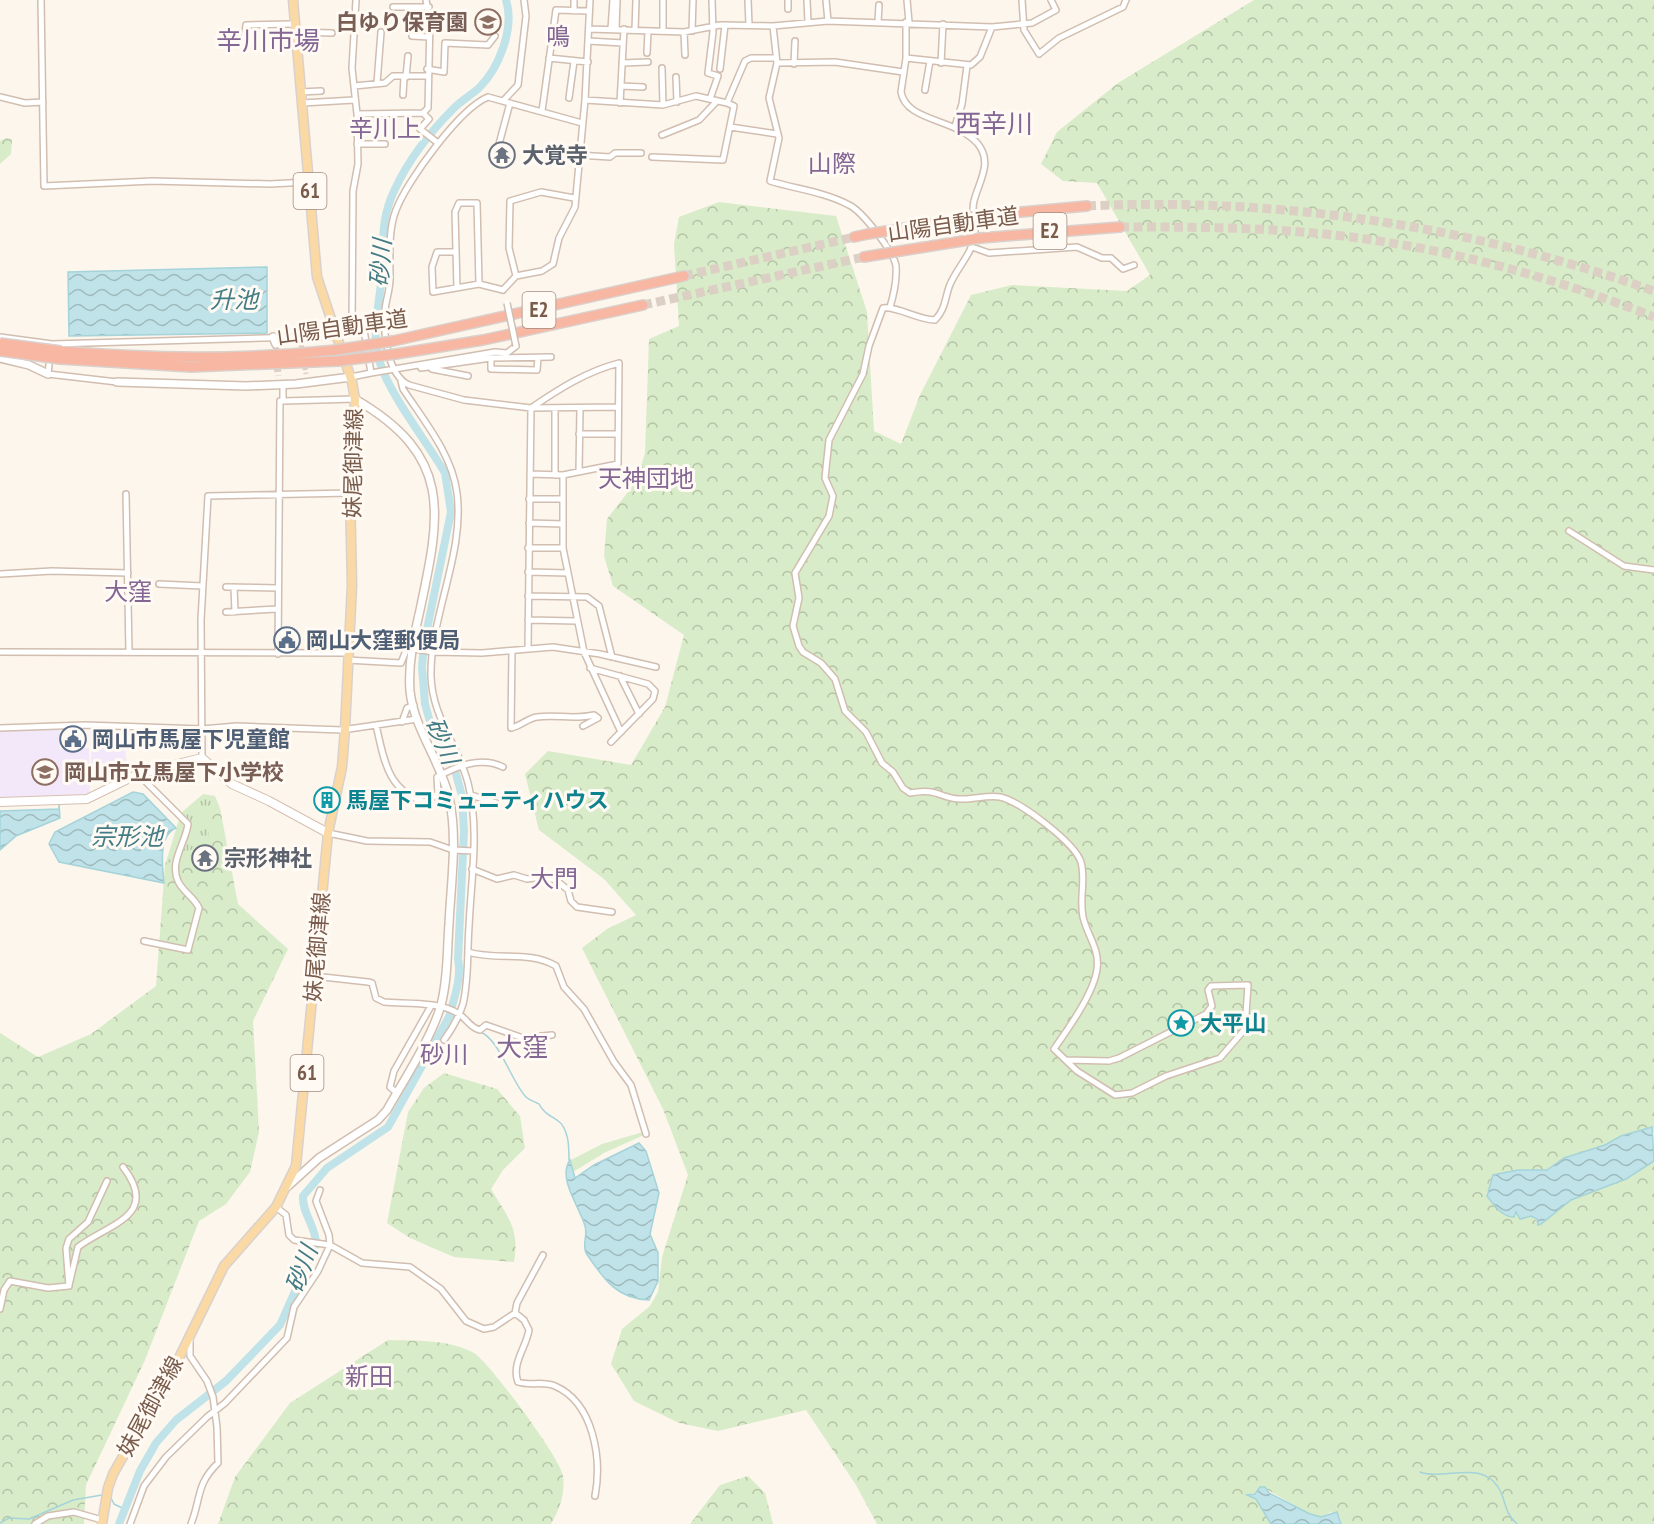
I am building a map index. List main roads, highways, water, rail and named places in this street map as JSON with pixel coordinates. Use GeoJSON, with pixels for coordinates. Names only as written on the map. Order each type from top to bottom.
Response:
{"type":"FeatureCollection","features":[{"type":"Feature","properties":{"kind":"highway","name":"山陽自動車道"},"geometry":{"type":"LineString","coordinates":[[854,237],[979,216],[1087,206]]}},
{"type":"Feature","properties":{"kind":"highway","name":"山陽自動車道"},"geometry":{"type":"LineString","coordinates":[[864,257],[1037,231],[1120,227]]}},
{"type":"Feature","properties":{"kind":"highway","name":"山陽自動車道"},"geometry":{"type":"LineString","coordinates":[[0,343],[61,355],[191,359],[270,356],[336,350],[393,341],[684,276]]}},
{"type":"Feature","properties":{"kind":"highway","name":"山陽自動車道"},"geometry":{"type":"LineString","coordinates":[[0,351],[191,367],[338,361],[483,339],[643,305]]}},
{"type":"Feature","properties":{"kind":"main road","name":"妹尾御津線"},"geometry":{"type":"LineString","coordinates":[[102,1522],[113,1474],[224,1266],[276,1207],[296,1166],[309,1054],[328,833],[342,767],[345,729],[352,585],[350,493],[355,399],[351,377],[320,290],[293,0]]}},
{"type":"Feature","properties":{"kind":"main road"},"geometry":{"type":"LineString","coordinates":[[0,802],[87,799],[138,774],[202,758],[232,784],[328,833]]}},
{"type":"Feature","properties":{"kind":"water","name":"升池"},"geometry":{"type":"Polygon","coordinates":[[[267,267],[267,333],[69,336],[68,272],[267,267]]]}},
{"type":"Feature","properties":{"kind":"water","name":"宗形池"},"geometry":{"type":"Polygon","coordinates":[[[133,792],[143,794],[176,828],[166,838],[162,853],[164,883],[59,862],[49,844],[55,832],[133,792]]]}},
{"type":"Feature","properties":{"kind":"water"},"geometry":{"type":"Polygon","coordinates":[[[59,804],[60,818],[16,836],[0,850],[0,811],[59,809],[59,804]]]}},
{"type":"Feature","properties":{"kind":"water"},"geometry":{"type":"Polygon","coordinates":[[[1652,1127],[1654,1161],[1626,1179],[1571,1200],[1541,1224],[1538,1225],[1537,1219],[1531,1216],[1520,1219],[1516,1212],[1514,1217],[1506,1215],[1487,1196],[1493,1175],[1518,1170],[1547,1170],[1564,1158],[1605,1145],[1621,1136],[1652,1127]]]}},
{"type":"Feature","properties":{"kind":"water"},"geometry":{"type":"Polygon","coordinates":[[[639,1143],[646,1151],[659,1193],[650,1234],[658,1253],[658,1281],[649,1300],[628,1296],[619,1291],[598,1271],[586,1253],[585,1226],[566,1176],[570,1160],[575,1178],[594,1165],[639,1143]]]}},
{"type":"Feature","properties":{"kind":"water"},"geometry":{"type":"Polygon","coordinates":[[[1260,1487],[1265,1487],[1269,1493],[1310,1514],[1321,1517],[1337,1512],[1341,1524],[1271,1524],[1256,1499],[1247,1495],[1255,1494],[1260,1487]]]}},
{"type":"Feature","properties":{"kind":"waterway","name":"砂川"},"geometry":{"type":"LineString","coordinates":[[119,1524],[140,1471],[156,1443],[176,1420],[226,1381],[280,1325],[316,1244],[303,1196],[327,1168],[388,1127],[449,1017],[455,995],[459,973],[464,831],[462,796],[455,770],[430,722],[425,704],[422,667],[424,644],[451,512],[445,473],[400,404],[385,376],[377,352],[376,329],[384,230],[390,200],[407,167],[429,136],[460,102],[479,88],[493,70],[507,35],[506,0]]}},
{"type":"Feature","properties":{"kind":"waterway","name":"砂川"},"geometry":{"type":"LineString","coordinates":[[449,1014],[455,1017]]}},
{"type":"Feature","properties":{"kind":"waterway"},"geometry":{"type":"LineString","coordinates":[[460,1019],[468,1026]]}},
{"type":"Feature","properties":{"kind":"waterway"},"geometry":{"type":"LineString","coordinates":[[480,1032],[493,1043],[526,1097],[539,1104],[544,1111],[561,1123],[568,1138],[569,1160]]}},
{"type":"Feature","properties":{"kind":"waterway"},"geometry":{"type":"LineString","coordinates":[[1420,1472],[1428,1474],[1468,1472],[1486,1476],[1498,1487],[1512,1519],[1517,1524]]}},
{"type":"Feature","properties":{"kind":"waterway"},"geometry":{"type":"LineString","coordinates":[[0,1523],[9,1518],[29,1519],[73,1500],[102,1495]]}},
{"type":"Feature","properties":{"kind":"waterway"},"geometry":{"type":"LineString","coordinates":[[111,1498],[114,1504],[124,1509]]}},
{"type":"Feature","properties":{"kind":"tunnel"},"geometry":{"type":"LineString","coordinates":[[1087,206],[1160,204],[1232,206],[1375,221],[1445,233],[1515,249],[1585,268],[1654,291]]}},
{"type":"Feature","properties":{"kind":"tunnel"},"geometry":{"type":"LineString","coordinates":[[1120,227],[1267,230],[1381,241],[1520,272],[1566,285],[1654,317]]}},
{"type":"Feature","properties":{"kind":"tunnel"},"geometry":{"type":"LineString","coordinates":[[684,276],[854,237]]}},
{"type":"Feature","properties":{"kind":"tunnel"},"geometry":{"type":"LineString","coordinates":[[643,305],[864,257]]}},
{"type":"Feature","properties":{"kind":"tunnel"},"geometry":{"type":"LineString","coordinates":[[301,343],[306,374]]}},
{"type":"Feature","properties":{"kind":"tunnel"},"geometry":{"type":"LineString","coordinates":[[276,344],[278,376]]}},
{"type":"Feature","properties":{"kind":"place","name":"白ゆり保育園"},"geometry":{"type":"Point","coordinates":[488,22]}},
{"type":"Feature","properties":{"kind":"place","name":"大覚寺"},"geometry":{"type":"Point","coordinates":[502,155]}},
{"type":"Feature","properties":{"kind":"place","name":"岡山大窪郵便局"},"geometry":{"type":"Point","coordinates":[287,640]}},
{"type":"Feature","properties":{"kind":"place","name":"岡山市馬屋下児童館"},"geometry":{"type":"Point","coordinates":[73,739]}},
{"type":"Feature","properties":{"kind":"place","name":"岡山市立馬屋下小学校"},"geometry":{"type":"Point","coordinates":[45,772]}},
{"type":"Feature","properties":{"kind":"place","name":"馬屋下コミュニティハウス"},"geometry":{"type":"Point","coordinates":[327,800]}},
{"type":"Feature","properties":{"kind":"place","name":"宗形神社"},"geometry":{"type":"Point","coordinates":[205,858]}},
{"type":"Feature","properties":{"kind":"place","name":"大平山"},"geometry":{"type":"Point","coordinates":[1181,1023]}},
{"type":"Feature","properties":{"kind":"district","name":"鳴"},"geometry":{"type":"Point","coordinates":[558,37]}},
{"type":"Feature","properties":{"kind":"district","name":"辛川市場"},"geometry":{"type":"Point","coordinates":[268,41]}},
{"type":"Feature","properties":{"kind":"district","name":"西辛川"},"geometry":{"type":"Point","coordinates":[994,124]}},
{"type":"Feature","properties":{"kind":"district","name":"辛川上"},"geometry":{"type":"Point","coordinates":[385,129]}},
{"type":"Feature","properties":{"kind":"district","name":"山際"},"geometry":{"type":"Point","coordinates":[832,164]}},
{"type":"Feature","properties":{"kind":"district","name":"天神団地"},"geometry":{"type":"Point","coordinates":[646,479]}},
{"type":"Feature","properties":{"kind":"district","name":"大窪"},"geometry":{"type":"Point","coordinates":[128,592]}},
{"type":"Feature","properties":{"kind":"district","name":"大門"},"geometry":{"type":"Point","coordinates":[554,879]}},
{"type":"Feature","properties":{"kind":"district","name":"大窪"},"geometry":{"type":"Point","coordinates":[522,1047]}},
{"type":"Feature","properties":{"kind":"district","name":"砂川"},"geometry":{"type":"Point","coordinates":[444,1055]}},
{"type":"Feature","properties":{"kind":"district","name":"新田"},"geometry":{"type":"Point","coordinates":[369,1377]}}]}
